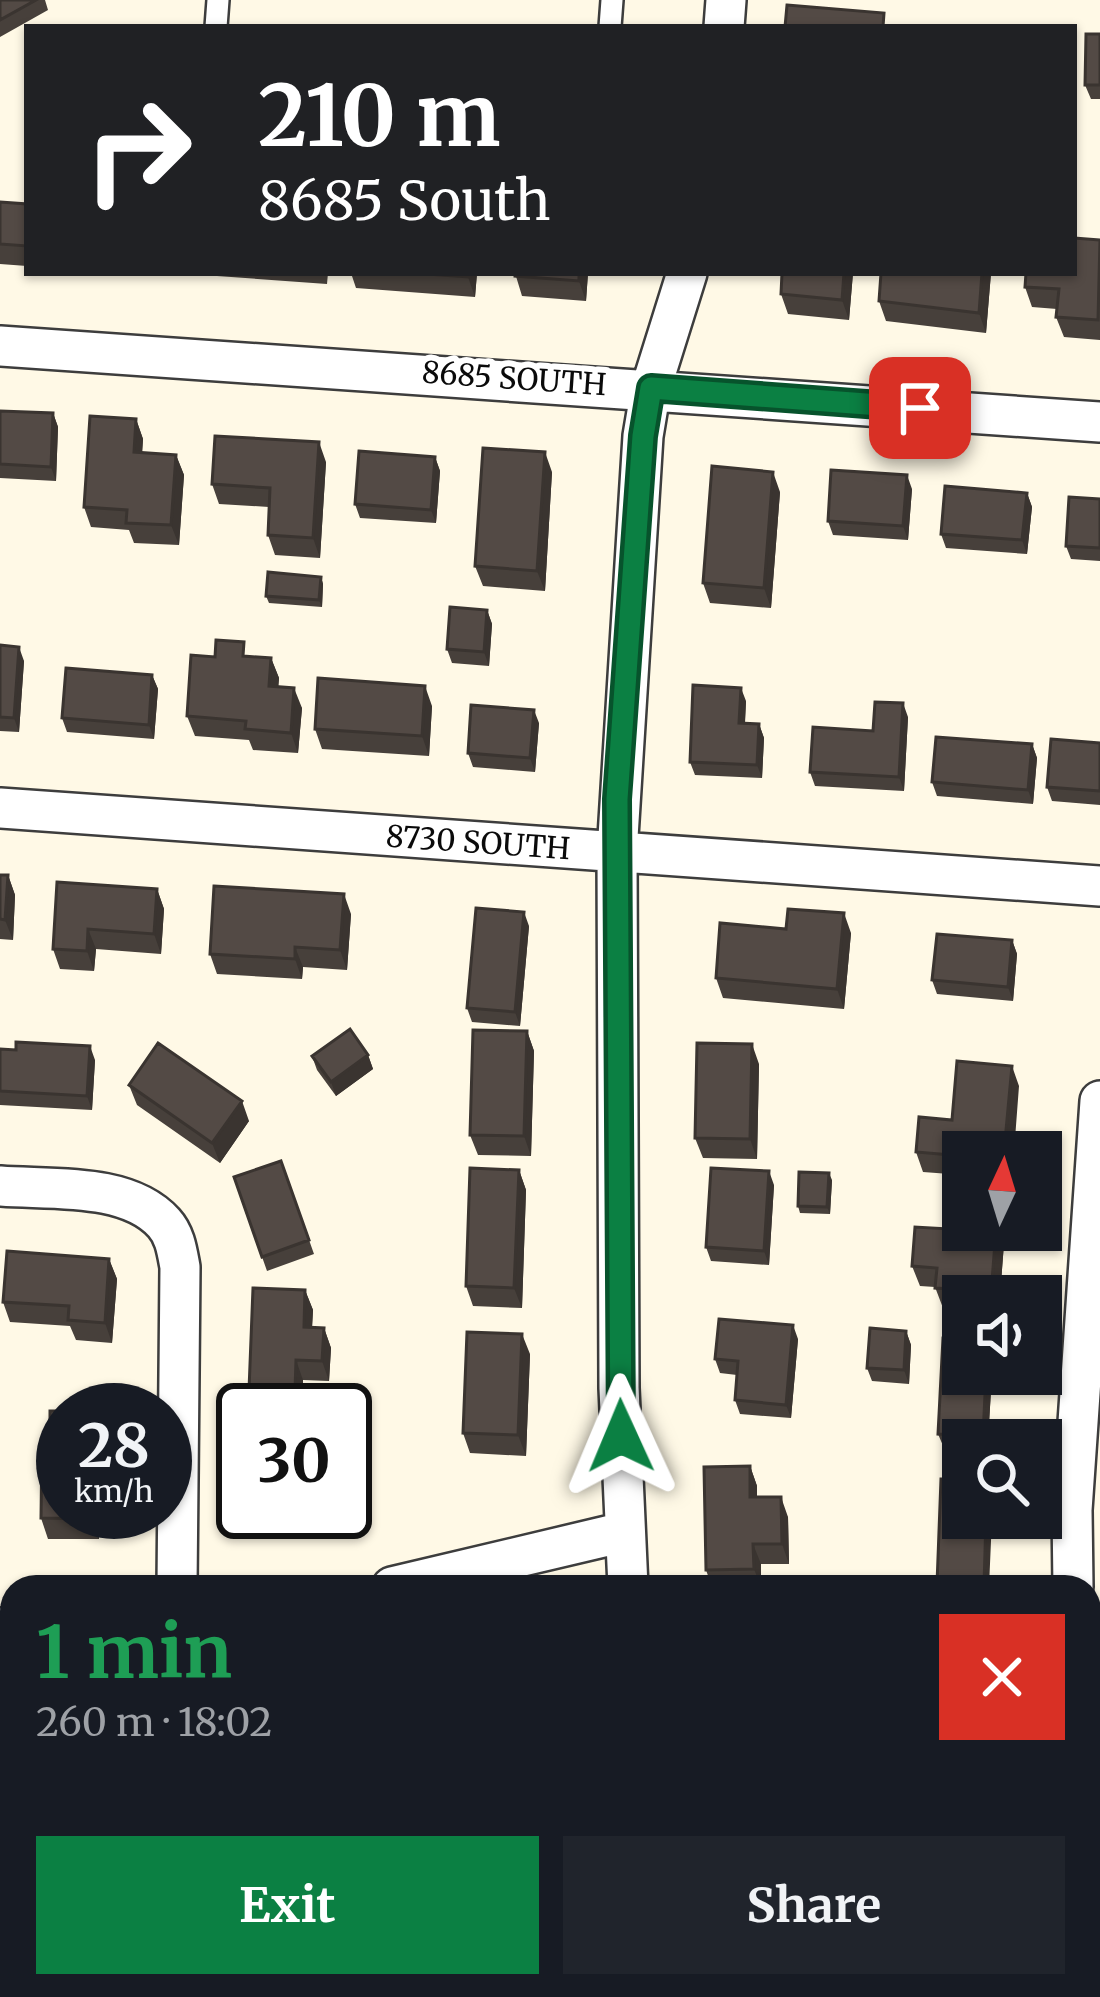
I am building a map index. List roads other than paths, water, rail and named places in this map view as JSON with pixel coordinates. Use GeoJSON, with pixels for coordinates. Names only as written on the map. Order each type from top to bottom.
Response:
{"type":"FeatureCollection","features":[{"type":"Feature","properties":{"kind":"street"},"geometry":{"type":"LineString","coordinates":[[627,1575],[616,853],[643,436],[651,388],[686,276]]}},
{"type":"Feature","properties":{"kind":"street","name":"8685 SOUTH"},"geometry":{"type":"LineString","coordinates":[[0,346],[1100,422]]}},
{"type":"Feature","properties":{"kind":"street","name":"8730 SOUTH"},"geometry":{"type":"LineString","coordinates":[[0,808],[1100,886]]}},
{"type":"Feature","properties":{"kind":"street"},"geometry":{"type":"LineString","coordinates":[[1073,1575],[1074,1488],[1100,1101]]}},
{"type":"Feature","properties":{"kind":"street"},"geometry":{"type":"LineString","coordinates":[[0,1186],[106,1194],[139,1204],[164,1223],[175,1242],[180,1267],[177,1575]]}},
{"type":"Feature","properties":{"kind":"street"},"geometry":{"type":"LineString","coordinates":[[442,1575],[623,1532]]}}]}
